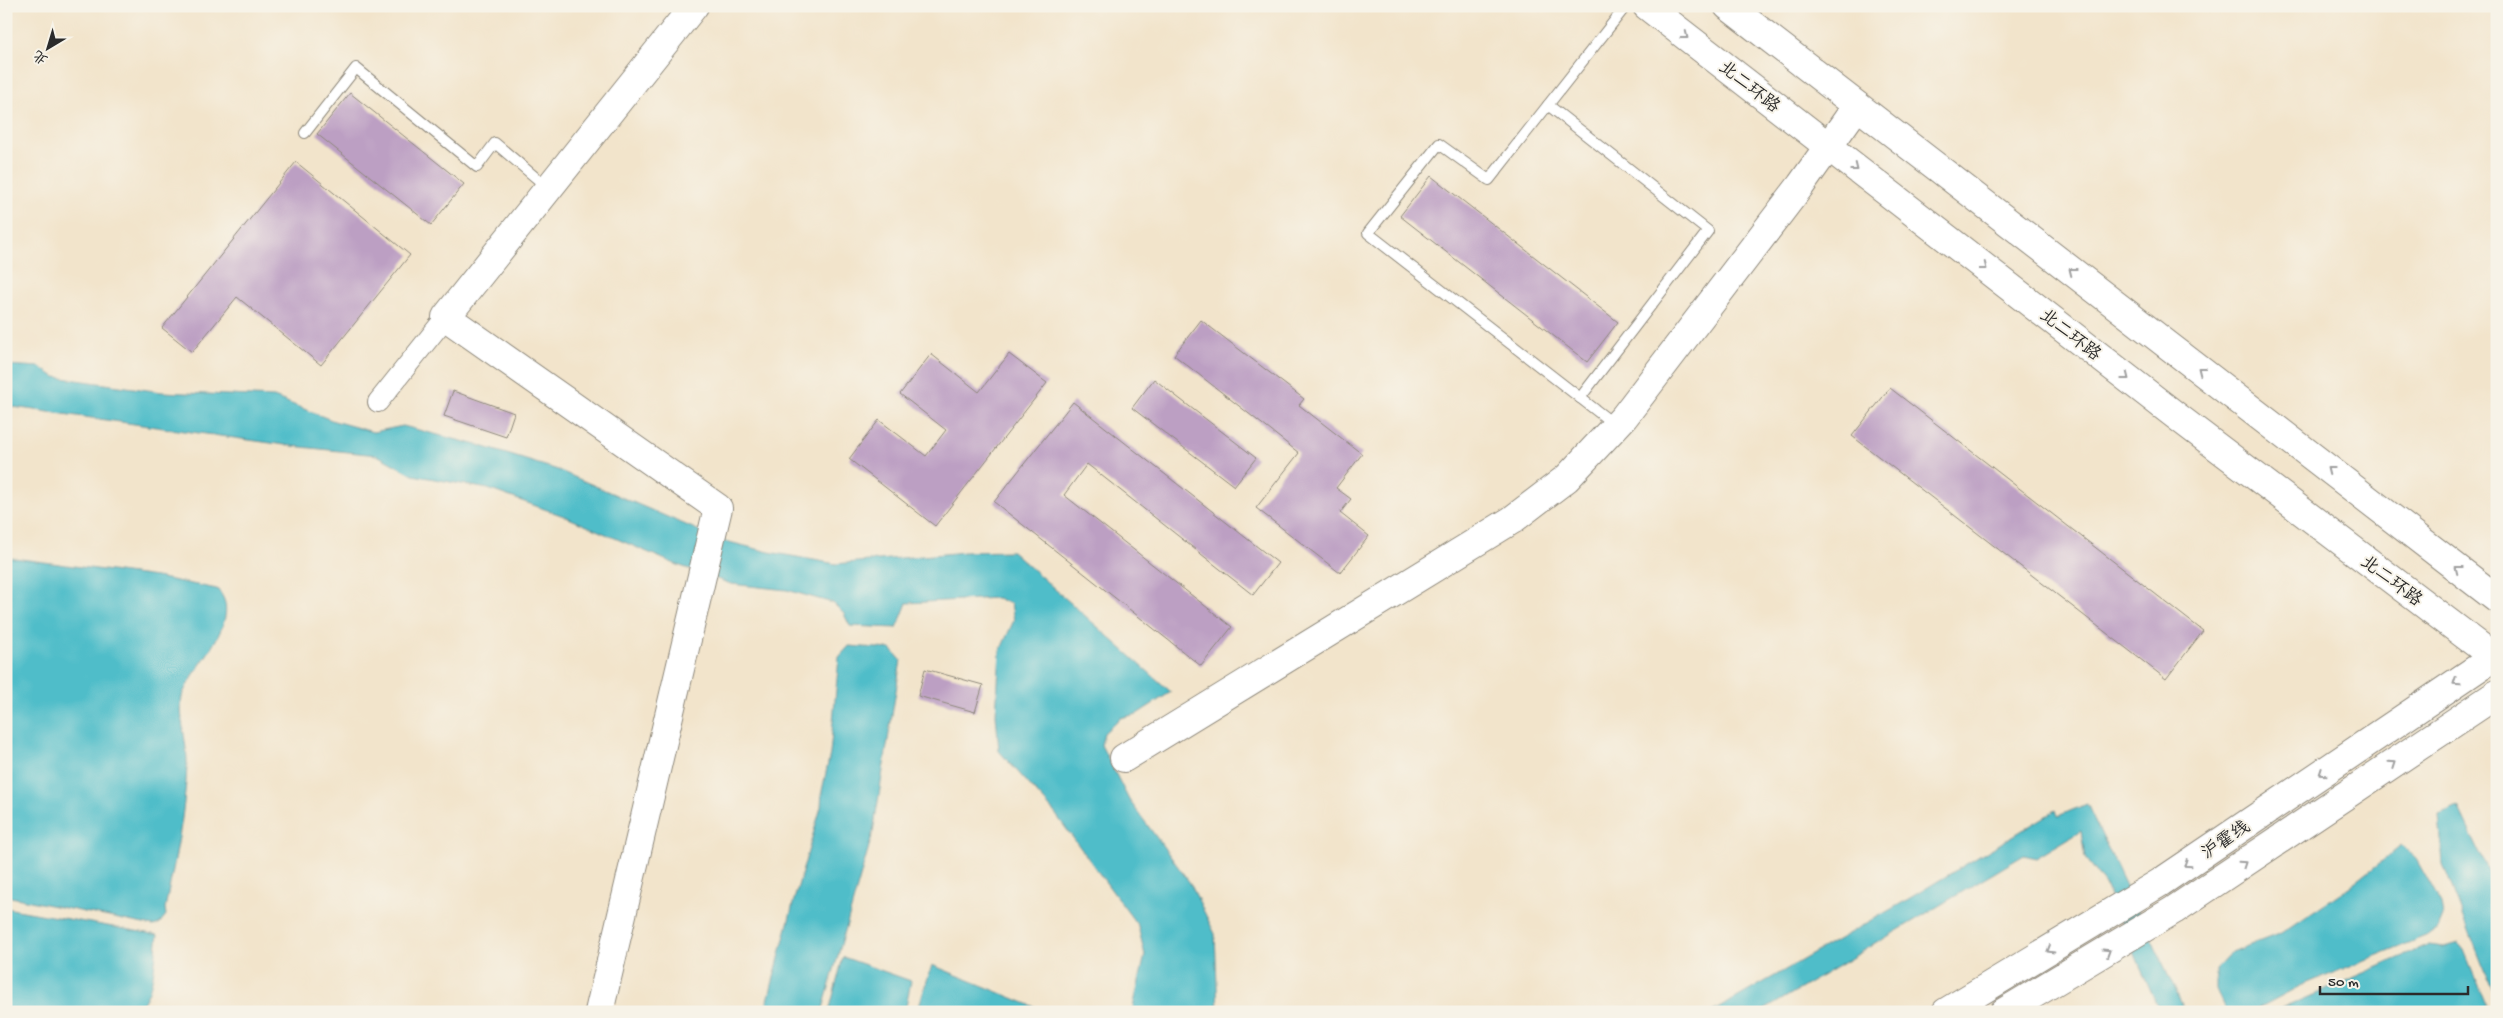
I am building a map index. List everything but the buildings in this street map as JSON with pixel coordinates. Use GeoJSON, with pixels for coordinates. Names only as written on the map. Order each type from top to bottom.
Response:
{"type":"FeatureCollection","features":[{"type":"Feature","properties":{"kind":"main road"},"geometry":{"type":"LineString","coordinates":[[599,1012],[718,508],[446,317],[694,6]]}},
{"type":"Feature","properties":{"kind":"main road","name":"北二环路"},"geometry":{"type":"LineString","coordinates":[[1647,6],[2175,415],[2496,657]]}},
{"type":"Feature","properties":{"kind":"main road"},"geometry":{"type":"LineString","coordinates":[[1728,6],[2497,599]]}},
{"type":"Feature","properties":{"kind":"main road"},"geometry":{"type":"LineString","coordinates":[[1124,758],[1512,520],[1567,478],[1616,426],[1801,185],[1857,106]]}},
{"type":"Feature","properties":{"kind":"main road","name":"沪霍线"},"geometry":{"type":"LineString","coordinates":[[1946,1012],[2160,882],[2496,657]]}},
{"type":"Feature","properties":{"kind":"main road","name":"沪霍线"},"geometry":{"type":"LineString","coordinates":[[2004,1012],[2174,910],[2497,694]]}},
{"type":"Feature","properties":{"kind":"street"},"geometry":{"type":"LineString","coordinates":[[378,402],[446,317]]}},
{"type":"Feature","properties":{"kind":"lane"},"geometry":{"type":"LineString","coordinates":[[1616,426],[1368,233],[1439,144],[1489,180],[1626,6]]}},
{"type":"Feature","properties":{"kind":"lane"},"geometry":{"type":"LineString","coordinates":[[305,133],[356,68],[477,167],[495,143],[548,189]]}},
{"type":"Feature","properties":{"kind":"lane"},"geometry":{"type":"LineString","coordinates":[[1548,105],[1708,231],[1580,398]]}},
{"type":"Feature","properties":{"kind":"water"},"geometry":{"type":"Polygon","coordinates":[[[6,365],[40,367],[55,377],[162,392],[274,397],[334,421],[373,432],[403,426],[481,446],[558,470],[721,540],[769,552],[836,564],[965,552],[1012,551],[1171,692],[1137,714],[1120,718],[1104,733],[1101,745],[1129,800],[1190,883],[1215,934],[1218,1012],[1132,1012],[1145,955],[1138,926],[1054,812],[999,751],[996,714],[1000,651],[1014,620],[1011,604],[997,598],[907,603],[897,628],[850,626],[844,614],[833,603],[787,590],[731,584],[675,564],[564,516],[488,489],[413,475],[377,455],[292,446],[6,406],[6,365]]]}},
{"type":"Feature","properties":{"kind":"water"},"geometry":{"type":"Polygon","coordinates":[[[6,557],[156,577],[217,589],[224,601],[225,615],[221,629],[182,697],[181,712],[187,758],[186,783],[176,855],[165,908],[166,915],[159,924],[153,926],[6,896],[6,557]]]}},
{"type":"Feature","properties":{"kind":"water"},"geometry":{"type":"Polygon","coordinates":[[[849,646],[891,649],[901,660],[873,832],[822,1012],[765,1012],[794,900],[821,807],[822,791],[830,754],[839,657],[849,646]]]}},
{"type":"Feature","properties":{"kind":"water"},"geometry":{"type":"Polygon","coordinates":[[[2087,804],[2186,1012],[2160,1012],[2105,885],[2085,858],[2081,831],[2036,858],[2024,855],[1761,1012],[1712,1012],[1900,904],[2056,810],[2058,816],[2087,804]]]}},
{"type":"Feature","properties":{"kind":"water"},"geometry":{"type":"Polygon","coordinates":[[[2458,807],[2497,889],[2497,1002],[2443,864],[2439,815],[2458,807]]]}},
{"type":"Feature","properties":{"kind":"water"},"geometry":{"type":"Polygon","coordinates":[[[2401,846],[2416,859],[2441,904],[2443,917],[2438,929],[2428,935],[2300,986],[2251,1012],[2226,1012],[2216,989],[2216,969],[2232,952],[2281,933],[2352,885],[2401,846]]]}},
{"type":"Feature","properties":{"kind":"water"},"geometry":{"type":"Polygon","coordinates":[[[6,908],[158,935],[153,978],[141,1006],[133,1012],[6,1012],[6,908]]]}},
{"type":"Feature","properties":{"kind":"water"},"geometry":{"type":"Polygon","coordinates":[[[2458,943],[2464,950],[2489,1012],[2274,1012],[2429,945],[2444,947],[2458,943]]]}},
{"type":"Feature","properties":{"kind":"water"},"geometry":{"type":"Polygon","coordinates":[[[843,957],[911,981],[905,1012],[829,1012],[843,957]]]}},
{"type":"Feature","properties":{"kind":"water"},"geometry":{"type":"Polygon","coordinates":[[[932,965],[1047,1012],[917,1012],[932,965]]]}}]}
